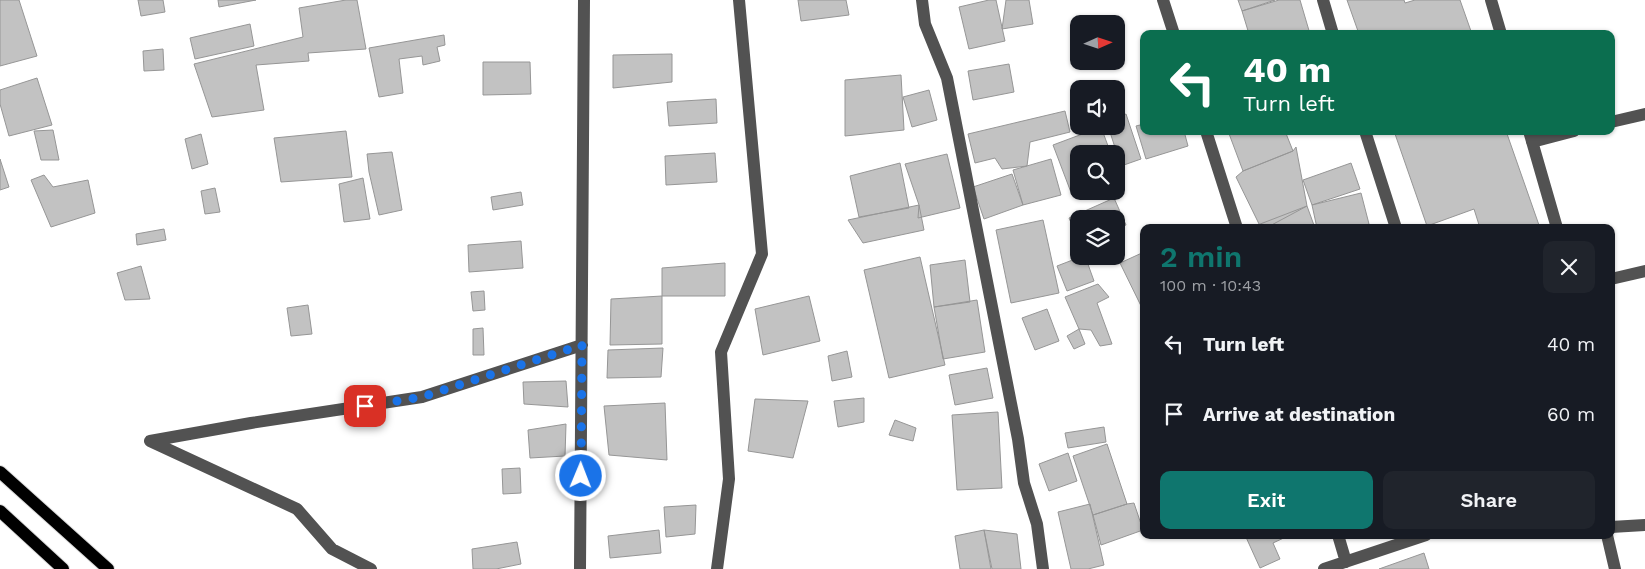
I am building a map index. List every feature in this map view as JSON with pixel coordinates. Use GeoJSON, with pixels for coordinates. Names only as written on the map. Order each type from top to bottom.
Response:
{"type":"FeatureCollection","features":[{"type":"Feature","properties":{"kind":"main road"},"geometry":{"type":"LineString","coordinates":[[0,472],[108,569]]}},
{"type":"Feature","properties":{"kind":"main road"},"geometry":{"type":"LineString","coordinates":[[0,511],[63,569]]}},
{"type":"Feature","properties":{"kind":"street"},"geometry":{"type":"LineString","coordinates":[[580,569],[584,0]]}},
{"type":"Feature","properties":{"kind":"street"},"geometry":{"type":"LineString","coordinates":[[717,569],[728,479],[721,352],[762,254],[739,0]]}},
{"type":"Feature","properties":{"kind":"street"},"geometry":{"type":"LineString","coordinates":[[922,0],[926,24],[947,78],[1018,439],[1024,484],[1037,524],[1043,569]]}},
{"type":"Feature","properties":{"kind":"street"},"geometry":{"type":"LineString","coordinates":[[1163,0],[1173,30]]}},
{"type":"Feature","properties":{"kind":"street"},"geometry":{"type":"LineString","coordinates":[[1323,0],[1333,30]]}},
{"type":"Feature","properties":{"kind":"street"},"geometry":{"type":"LineString","coordinates":[[1491,0],[1500,30]]}},
{"type":"Feature","properties":{"kind":"street"},"geometry":{"type":"LineString","coordinates":[[1615,121],[1645,114]]}},
{"type":"Feature","properties":{"kind":"street"},"geometry":{"type":"LineString","coordinates":[[1207,135],[1236,224]]}},
{"type":"Feature","properties":{"kind":"street"},"geometry":{"type":"LineString","coordinates":[[1366,135],[1395,224]]}},
{"type":"Feature","properties":{"kind":"street"},"geometry":{"type":"LineString","coordinates":[[1531,136],[1556,224]]}},
{"type":"Feature","properties":{"kind":"street"},"geometry":{"type":"LineString","coordinates":[[1615,278],[1645,271]]}},
{"type":"Feature","properties":{"kind":"street"},"geometry":{"type":"LineString","coordinates":[[371,569],[332,549],[297,509],[150,440],[422,397],[582,345]]}},
{"type":"Feature","properties":{"kind":"street"},"geometry":{"type":"LineString","coordinates":[[1615,527],[1645,524]]}},
{"type":"Feature","properties":{"kind":"street"},"geometry":{"type":"LineString","coordinates":[[1339,539],[1346,562]]}},
{"type":"Feature","properties":{"kind":"street"},"geometry":{"type":"LineString","coordinates":[[1324,569],[1414,539]]}},
{"type":"Feature","properties":{"kind":"street"},"geometry":{"type":"LineString","coordinates":[[1608,539],[1615,569]]}},
{"type":"Feature","properties":{"kind":"building"},"geometry":{"type":"Polygon","coordinates":[[[0,0],[19,0],[37,56],[0,66],[0,0]]]}},
{"type":"Feature","properties":{"kind":"building"},"geometry":{"type":"Polygon","coordinates":[[[138,0],[163,0],[165,12],[141,16],[138,0]]]}},
{"type":"Feature","properties":{"kind":"building"},"geometry":{"type":"Polygon","coordinates":[[[218,0],[256,0],[219,7],[218,0]]]}},
{"type":"Feature","properties":{"kind":"building"},"geometry":{"type":"Polygon","coordinates":[[[346,0],[357,0],[366,49],[308,53],[309,61],[256,65],[264,110],[212,117],[194,64],[303,37],[299,8],[346,0]]]}},
{"type":"Feature","properties":{"kind":"building"},"geometry":{"type":"Polygon","coordinates":[[[798,0],[846,0],[849,15],[801,21],[798,0]]]}},
{"type":"Feature","properties":{"kind":"building"},"geometry":{"type":"Polygon","coordinates":[[[996,0],[1005,41],[969,49],[959,7],[996,0]]]}},
{"type":"Feature","properties":{"kind":"building"},"geometry":{"type":"Polygon","coordinates":[[[1006,0],[1029,0],[1033,24],[1002,29],[1006,0]]]}},
{"type":"Feature","properties":{"kind":"building"},"geometry":{"type":"Polygon","coordinates":[[[1238,0],[1275,0],[1242,11],[1238,0]]]}},
{"type":"Feature","properties":{"kind":"building"},"geometry":{"type":"Polygon","coordinates":[[[1279,0],[1300,0],[1309,30],[1248,30],[1242,11],[1279,0]]]}},
{"type":"Feature","properties":{"kind":"building"},"geometry":{"type":"Polygon","coordinates":[[[1347,0],[1404,0],[1405,3],[1415,0],[1460,0],[1471,30],[1358,30],[1347,0]]]}},
{"type":"Feature","properties":{"kind":"building"},"geometry":{"type":"Polygon","coordinates":[[[250,24],[254,46],[195,59],[190,38],[250,24]]]}},
{"type":"Feature","properties":{"kind":"building"},"geometry":{"type":"Polygon","coordinates":[[[444,35],[445,45],[437,47],[440,61],[423,65],[422,56],[399,59],[403,93],[379,97],[369,48],[444,35]]]}},
{"type":"Feature","properties":{"kind":"building"},"geometry":{"type":"Polygon","coordinates":[[[163,49],[164,70],[144,71],[143,51],[163,49]]]}},
{"type":"Feature","properties":{"kind":"building"},"geometry":{"type":"Polygon","coordinates":[[[672,54],[672,82],[613,88],[613,55],[672,54]]]}},
{"type":"Feature","properties":{"kind":"building"},"geometry":{"type":"Polygon","coordinates":[[[483,62],[530,62],[531,94],[483,95],[483,62]]]}},
{"type":"Feature","properties":{"kind":"building"},"geometry":{"type":"Polygon","coordinates":[[[1009,64],[1014,92],[973,100],[968,71],[1009,64]]]}},
{"type":"Feature","properties":{"kind":"building"},"geometry":{"type":"Polygon","coordinates":[[[901,75],[904,130],[845,136],[845,80],[901,75]]]}},
{"type":"Feature","properties":{"kind":"building"},"geometry":{"type":"Polygon","coordinates":[[[37,78],[52,125],[9,136],[0,104],[0,90],[37,78]]]}},
{"type":"Feature","properties":{"kind":"building"},"geometry":{"type":"Polygon","coordinates":[[[929,90],[937,120],[912,127],[903,97],[929,90]]]}},
{"type":"Feature","properties":{"kind":"building"},"geometry":{"type":"Polygon","coordinates":[[[716,99],[717,123],[669,126],[667,102],[716,99]]]}},
{"type":"Feature","properties":{"kind":"building"},"geometry":{"type":"Polygon","coordinates":[[[1065,111],[1070,132],[1030,142],[1027,166],[1002,169],[995,158],[975,163],[968,134],[1065,111]]]}},
{"type":"Feature","properties":{"kind":"building"},"geometry":{"type":"Polygon","coordinates":[[[1125,114],[1141,159],[1125,165],[1125,145],[1114,145],[1111,135],[1125,135],[1125,114]]]}},
{"type":"Feature","properties":{"kind":"building"},"geometry":{"type":"Polygon","coordinates":[[[1140,125],[1140,135],[1185,135],[1188,146],[1146,159],[1136,126],[1140,125]]]}},
{"type":"Feature","properties":{"kind":"building"},"geometry":{"type":"Polygon","coordinates":[[[53,130],[59,160],[41,160],[34,131],[53,130]]]}},
{"type":"Feature","properties":{"kind":"building"},"geometry":{"type":"Polygon","coordinates":[[[346,131],[352,177],[281,182],[274,138],[346,131]]]}},
{"type":"Feature","properties":{"kind":"building"},"geometry":{"type":"Polygon","coordinates":[[[201,134],[208,164],[192,169],[185,139],[201,134]]]}},
{"type":"Feature","properties":{"kind":"building"},"geometry":{"type":"Polygon","coordinates":[[[1080,135],[1104,135],[1108,145],[1070,145],[1070,190],[1053,145],[1080,135]]]}},
{"type":"Feature","properties":{"kind":"building"},"geometry":{"type":"Polygon","coordinates":[[[1230,135],[1287,135],[1293,151],[1243,171],[1230,135]]]}},
{"type":"Feature","properties":{"kind":"building"},"geometry":{"type":"Polygon","coordinates":[[[1395,135],[1507,135],[1539,224],[1479,224],[1474,209],[1433,224],[1426,224],[1395,135]]]}},
{"type":"Feature","properties":{"kind":"building"},"geometry":{"type":"Polygon","coordinates":[[[1296,147],[1307,206],[1273,224],[1259,224],[1236,177],[1243,171],[1293,151],[1296,147]]]}},
{"type":"Feature","properties":{"kind":"building"},"geometry":{"type":"Polygon","coordinates":[[[392,152],[402,210],[379,215],[369,172],[367,154],[392,152]]]}},
{"type":"Feature","properties":{"kind":"building"},"geometry":{"type":"Polygon","coordinates":[[[715,153],[717,182],[666,185],[665,156],[715,153]]]}},
{"type":"Feature","properties":{"kind":"building"},"geometry":{"type":"Polygon","coordinates":[[[947,154],[960,208],[918,218],[919,205],[905,164],[947,154]]]}},
{"type":"Feature","properties":{"kind":"building"},"geometry":{"type":"Polygon","coordinates":[[[0,159],[9,187],[0,190],[0,159]]]}},
{"type":"Feature","properties":{"kind":"building"},"geometry":{"type":"Polygon","coordinates":[[[1051,159],[1061,195],[1023,205],[1013,170],[1051,159]]]}},
{"type":"Feature","properties":{"kind":"building"},"geometry":{"type":"Polygon","coordinates":[[[900,163],[909,208],[859,217],[850,176],[900,163]]]}},
{"type":"Feature","properties":{"kind":"building"},"geometry":{"type":"Polygon","coordinates":[[[1351,163],[1360,189],[1312,205],[1303,180],[1351,163]]]}},
{"type":"Feature","properties":{"kind":"building"},"geometry":{"type":"Polygon","coordinates":[[[1012,174],[1023,205],[984,219],[973,187],[1012,174]]]}},
{"type":"Feature","properties":{"kind":"building"},"geometry":{"type":"Polygon","coordinates":[[[44,175],[53,187],[88,180],[95,213],[51,227],[31,180],[44,175]]]}},
{"type":"Feature","properties":{"kind":"building"},"geometry":{"type":"Polygon","coordinates":[[[363,178],[370,219],[344,222],[339,184],[363,178]]]}},
{"type":"Feature","properties":{"kind":"building"},"geometry":{"type":"Polygon","coordinates":[[[215,188],[220,212],[205,214],[201,191],[215,188]]]}},
{"type":"Feature","properties":{"kind":"building"},"geometry":{"type":"Polygon","coordinates":[[[521,192],[523,205],[493,210],[491,197],[521,192]]]}},
{"type":"Feature","properties":{"kind":"building"},"geometry":{"type":"Polygon","coordinates":[[[1361,193],[1369,224],[1316,224],[1312,205],[1361,193]]]}},
{"type":"Feature","properties":{"kind":"building"},"geometry":{"type":"Polygon","coordinates":[[[1110,200],[1115,200],[1119,210],[1087,210],[1110,200]]]}},
{"type":"Feature","properties":{"kind":"building"},"geometry":{"type":"Polygon","coordinates":[[[919,205],[924,230],[863,243],[848,220],[919,205]]]}},
{"type":"Feature","properties":{"kind":"building"},"geometry":{"type":"Polygon","coordinates":[[[1307,206],[1314,224],[1260,224],[1307,206]]]}},
{"type":"Feature","properties":{"kind":"building"},"geometry":{"type":"Polygon","coordinates":[[[1043,220],[1059,293],[1011,303],[996,230],[1043,220]]]}},
{"type":"Feature","properties":{"kind":"building"},"geometry":{"type":"Polygon","coordinates":[[[164,229],[166,240],[137,245],[136,234],[164,229]]]}},
{"type":"Feature","properties":{"kind":"building"},"geometry":{"type":"Polygon","coordinates":[[[521,241],[523,268],[469,272],[468,245],[521,241]]]}},
{"type":"Feature","properties":{"kind":"building"},"geometry":{"type":"Polygon","coordinates":[[[1140,254],[1140,304],[1121,265],[1125,265],[1125,261],[1140,254]]]}},
{"type":"Feature","properties":{"kind":"building"},"geometry":{"type":"Polygon","coordinates":[[[920,257],[945,365],[889,378],[864,270],[920,257]]]}},
{"type":"Feature","properties":{"kind":"building"},"geometry":{"type":"Polygon","coordinates":[[[965,260],[970,302],[934,307],[930,265],[965,260]]]}},
{"type":"Feature","properties":{"kind":"building"},"geometry":{"type":"Polygon","coordinates":[[[1070,261],[1070,265],[1088,265],[1094,281],[1067,291],[1057,266],[1070,261]]]}},
{"type":"Feature","properties":{"kind":"building"},"geometry":{"type":"Polygon","coordinates":[[[725,263],[725,296],[662,296],[662,268],[725,263]]]}},
{"type":"Feature","properties":{"kind":"building"},"geometry":{"type":"Polygon","coordinates":[[[141,266],[150,299],[125,300],[117,273],[141,266]]]}},
{"type":"Feature","properties":{"kind":"building"},"geometry":{"type":"Polygon","coordinates":[[[1098,284],[1109,297],[1097,303],[1112,344],[1100,346],[1091,330],[1079,329],[1065,297],[1098,284]]]}},
{"type":"Feature","properties":{"kind":"building"},"geometry":{"type":"Polygon","coordinates":[[[484,291],[485,310],[473,311],[471,292],[484,291]]]}},
{"type":"Feature","properties":{"kind":"building"},"geometry":{"type":"Polygon","coordinates":[[[662,296],[662,344],[610,345],[611,299],[662,296]]]}},
{"type":"Feature","properties":{"kind":"building"},"geometry":{"type":"Polygon","coordinates":[[[809,296],[820,341],[763,355],[755,309],[809,296]]]}},
{"type":"Feature","properties":{"kind":"building"},"geometry":{"type":"Polygon","coordinates":[[[977,300],[985,352],[943,359],[934,307],[977,300]]]}},
{"type":"Feature","properties":{"kind":"building"},"geometry":{"type":"Polygon","coordinates":[[[308,305],[312,334],[291,336],[287,308],[308,305]]]}},
{"type":"Feature","properties":{"kind":"building"},"geometry":{"type":"Polygon","coordinates":[[[1047,309],[1059,341],[1035,350],[1022,318],[1047,309]]]}},
{"type":"Feature","properties":{"kind":"building"},"geometry":{"type":"Polygon","coordinates":[[[483,328],[484,355],[473,355],[473,329],[483,328]]]}},
{"type":"Feature","properties":{"kind":"building"},"geometry":{"type":"Polygon","coordinates":[[[1079,329],[1085,344],[1074,349],[1067,336],[1079,329]]]}},
{"type":"Feature","properties":{"kind":"building"},"geometry":{"type":"Polygon","coordinates":[[[663,348],[661,377],[607,378],[608,350],[663,348]]]}},
{"type":"Feature","properties":{"kind":"building"},"geometry":{"type":"Polygon","coordinates":[[[847,351],[852,377],[832,381],[828,356],[847,351]]]}},
{"type":"Feature","properties":{"kind":"building"},"geometry":{"type":"Polygon","coordinates":[[[987,368],[993,398],[955,405],[949,375],[987,368]]]}},
{"type":"Feature","properties":{"kind":"building"},"geometry":{"type":"Polygon","coordinates":[[[566,381],[568,407],[524,404],[523,382],[566,381]]]}},
{"type":"Feature","properties":{"kind":"building"},"geometry":{"type":"Polygon","coordinates":[[[864,398],[864,422],[838,427],[834,401],[864,398]]]}},
{"type":"Feature","properties":{"kind":"building"},"geometry":{"type":"Polygon","coordinates":[[[755,399],[808,401],[793,458],[748,451],[755,399]]]}},
{"type":"Feature","properties":{"kind":"building"},"geometry":{"type":"Polygon","coordinates":[[[665,403],[667,460],[609,455],[604,406],[665,403]]]}},
{"type":"Feature","properties":{"kind":"building"},"geometry":{"type":"Polygon","coordinates":[[[998,412],[1002,488],[957,490],[952,415],[998,412]]]}},
{"type":"Feature","properties":{"kind":"building"},"geometry":{"type":"Polygon","coordinates":[[[895,420],[916,428],[913,441],[889,435],[895,420]]]}},
{"type":"Feature","properties":{"kind":"building"},"geometry":{"type":"Polygon","coordinates":[[[566,424],[565,456],[530,458],[528,430],[566,424]]]}},
{"type":"Feature","properties":{"kind":"building"},"geometry":{"type":"Polygon","coordinates":[[[1104,427],[1106,442],[1068,448],[1065,433],[1104,427]]]}},
{"type":"Feature","properties":{"kind":"building"},"geometry":{"type":"Polygon","coordinates":[[[1107,444],[1127,504],[1093,515],[1073,456],[1107,444]]]}},
{"type":"Feature","properties":{"kind":"building"},"geometry":{"type":"Polygon","coordinates":[[[1068,453],[1077,481],[1049,491],[1039,464],[1068,453]]]}},
{"type":"Feature","properties":{"kind":"building"},"geometry":{"type":"Polygon","coordinates":[[[520,468],[521,493],[503,494],[502,469],[520,468]]]}},
{"type":"Feature","properties":{"kind":"building"},"geometry":{"type":"Polygon","coordinates":[[[1134,503],[1140,521],[1140,531],[1101,545],[1093,515],[1134,503]]]}},
{"type":"Feature","properties":{"kind":"building"},"geometry":{"type":"Polygon","coordinates":[[[1090,504],[1104,565],[1088,569],[1071,569],[1058,512],[1090,504]]]}},
{"type":"Feature","properties":{"kind":"building"},"geometry":{"type":"Polygon","coordinates":[[[696,505],[695,534],[666,537],[664,507],[696,505]]]}},
{"type":"Feature","properties":{"kind":"building"},"geometry":{"type":"Polygon","coordinates":[[[659,530],[661,553],[610,558],[608,536],[659,530]]]}},
{"type":"Feature","properties":{"kind":"building"},"geometry":{"type":"Polygon","coordinates":[[[984,530],[1017,534],[1021,569],[992,569],[984,530]]]}},
{"type":"Feature","properties":{"kind":"building"},"geometry":{"type":"Polygon","coordinates":[[[984,530],[991,569],[960,569],[955,536],[984,530]]]}},
{"type":"Feature","properties":{"kind":"building"},"geometry":{"type":"Polygon","coordinates":[[[1247,539],[1282,539],[1273,543],[1280,559],[1260,568],[1247,539]]]}},
{"type":"Feature","properties":{"kind":"building"},"geometry":{"type":"Polygon","coordinates":[[[517,542],[521,564],[496,569],[473,569],[472,549],[517,542]]]}},
{"type":"Feature","properties":{"kind":"building"},"geometry":{"type":"Polygon","coordinates":[[[1424,553],[1429,569],[1379,569],[1424,553]]]}},
{"type":"Feature","properties":{"kind":"route"},"geometry":{"type":"LineString","coordinates":[[365,406],[422,397],[582,345],[581,476]]}}]}
